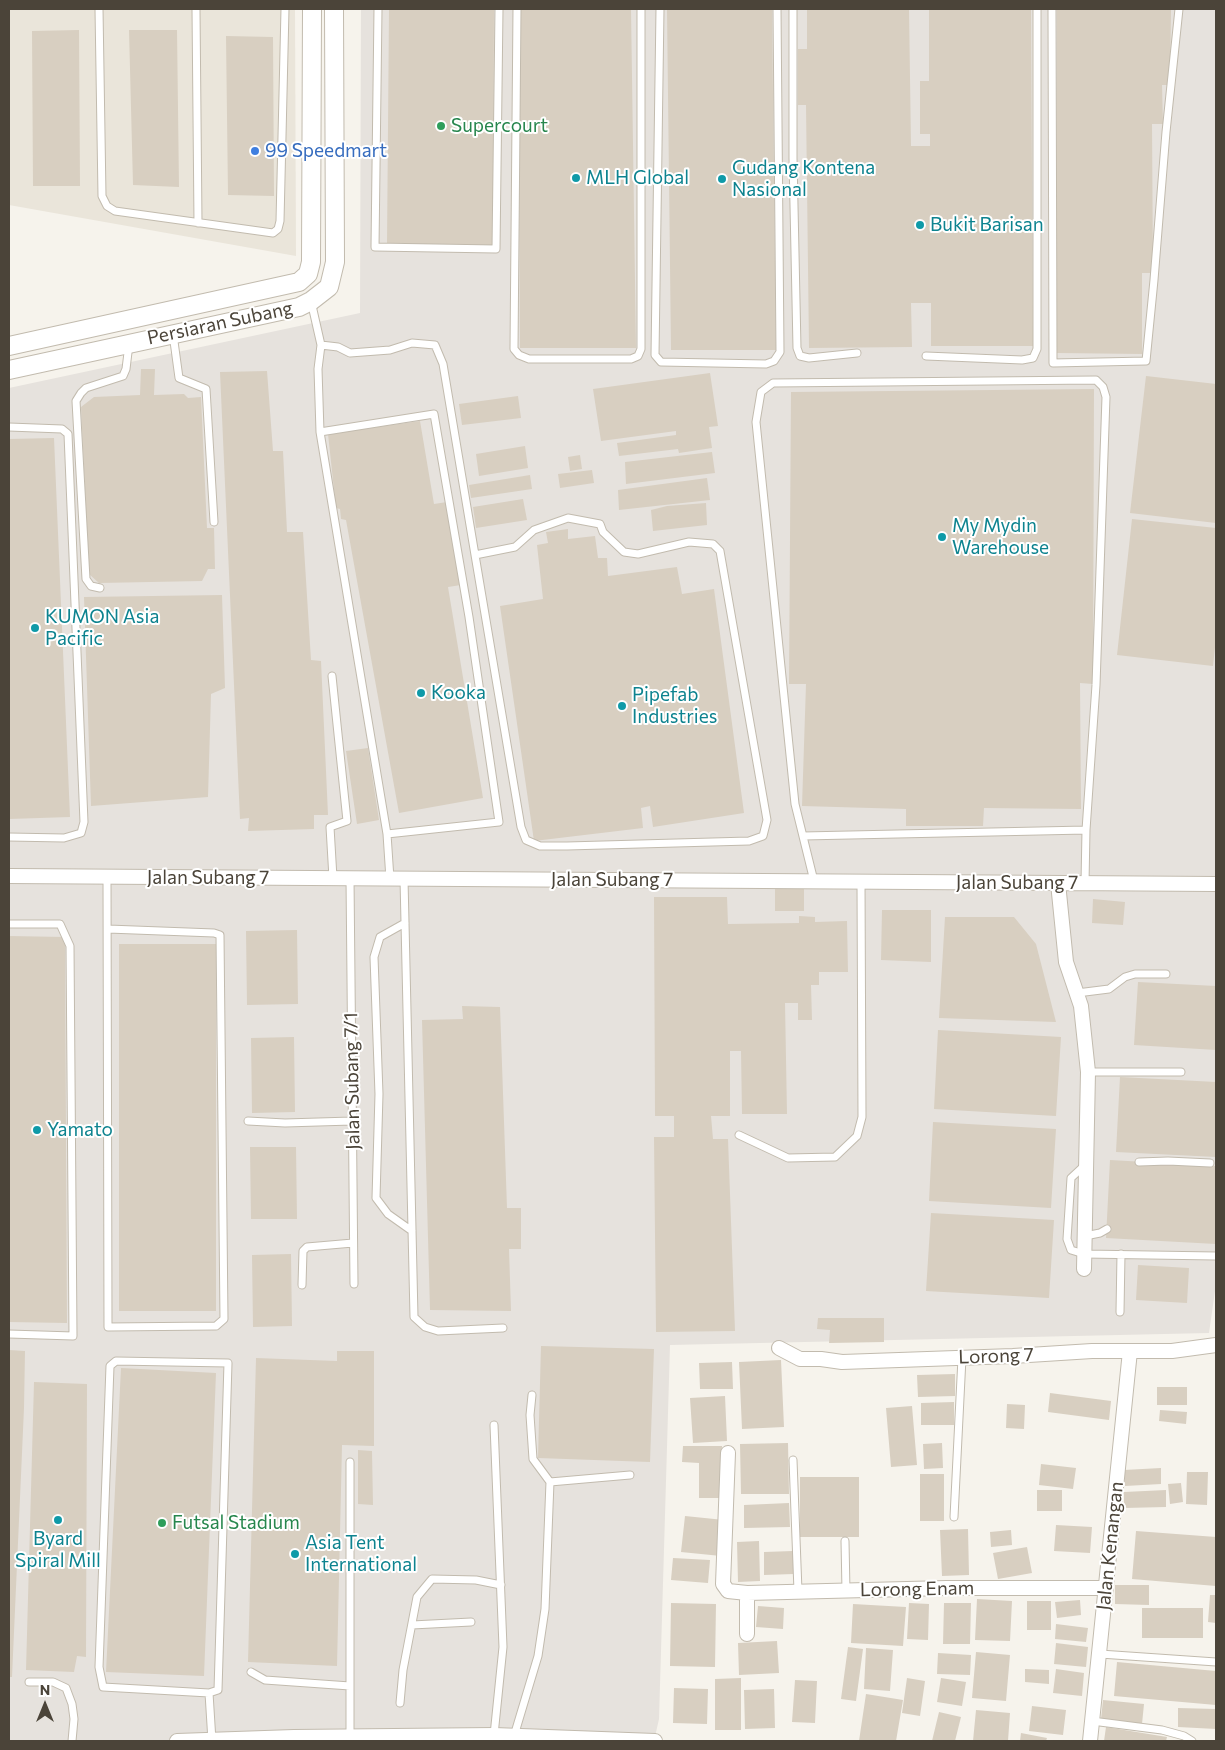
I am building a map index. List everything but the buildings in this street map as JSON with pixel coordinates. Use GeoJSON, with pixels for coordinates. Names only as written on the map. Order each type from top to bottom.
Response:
{"type":"FeatureCollection","features":[{"type":"Feature","properties":{"kind":"street","name":"Persiaran Subang"},"geometry":{"type":"LineString","coordinates":[[9,346],[299,282],[308,274],[310,262],[312,9]]}},
{"type":"Feature","properties":{"kind":"street","name":"Persiaran Subang"},"geometry":{"type":"LineString","coordinates":[[9,370],[299,307],[311,302],[329,287],[335,262],[334,9]]}},
{"type":"Feature","properties":{"kind":"street","name":"Jalan Subang 7"},"geometry":{"type":"LineString","coordinates":[[9,876],[1216,884]]}},
{"type":"Feature","properties":{"kind":"street"},"geometry":{"type":"LineString","coordinates":[[1058,883],[1066,962],[1081,1006],[1088,1072],[1084,1269]]}},
{"type":"Feature","properties":{"kind":"street","name":"Lorong 7"},"geometry":{"type":"LineString","coordinates":[[779,1348],[800,1359],[842,1362],[1092,1351],[1172,1351],[1216,1345]]}},
{"type":"Feature","properties":{"kind":"street","name":"Jalan Kenangan"},"geometry":{"type":"LineString","coordinates":[[1090,1741],[1130,1351]]}},
{"type":"Feature","properties":{"kind":"street","name":"Lorong Enam"},"geometry":{"type":"LineString","coordinates":[[728,1453],[723,1584],[728,1591],[1106,1588]]}},
{"type":"Feature","properties":{"kind":"street"},"geometry":{"type":"LineString","coordinates":[[747,1592],[747,1634]]}},
{"type":"Feature","properties":{"kind":"street"},"geometry":{"type":"LineString","coordinates":[[177,1741],[350,1736],[494,1735],[514,1739],[649,1740]]}},
{"type":"Feature","properties":{"kind":"lane"},"geometry":{"type":"LineString","coordinates":[[99,9],[103,201],[115,211],[273,233],[278,229],[280,221],[285,9]]}},
{"type":"Feature","properties":{"kind":"lane"},"geometry":{"type":"LineString","coordinates":[[196,9],[198,223]]}},
{"type":"Feature","properties":{"kind":"lane"},"geometry":{"type":"LineString","coordinates":[[378,9],[376,247],[496,249],[499,9]]}},
{"type":"Feature","properties":{"kind":"lane"},"geometry":{"type":"LineString","coordinates":[[517,9],[514,349],[519,355],[529,359],[631,359],[638,356],[641,349],[641,9]]}},
{"type":"Feature","properties":{"kind":"lane"},"geometry":{"type":"LineString","coordinates":[[660,9],[655,355],[661,362],[766,364],[774,361],[780,352],[777,9]]}},
{"type":"Feature","properties":{"kind":"lane"},"geometry":{"type":"LineString","coordinates":[[793,9],[793,158],[797,348],[800,356],[809,358],[858,353]]}},
{"type":"Feature","properties":{"kind":"lane"},"geometry":{"type":"LineString","coordinates":[[926,356],[1022,360],[1033,358],[1037,349],[1037,9]]}},
{"type":"Feature","properties":{"kind":"lane"},"geometry":{"type":"LineString","coordinates":[[1052,9],[1052,364],[1146,361],[1179,9]]}},
{"type":"Feature","properties":{"kind":"lane"},"geometry":{"type":"LineString","coordinates":[[311,302],[321,345],[318,369],[320,432],[387,834],[390,879]]}},
{"type":"Feature","properties":{"kind":"lane"},"geometry":{"type":"LineString","coordinates":[[173,334],[179,378],[206,390],[214,522]]}},
{"type":"Feature","properties":{"kind":"lane"},"geometry":{"type":"LineString","coordinates":[[100,588],[91,586],[86,579],[76,401],[86,388],[123,376],[130,343]]}},
{"type":"Feature","properties":{"kind":"lane"},"geometry":{"type":"LineString","coordinates":[[321,345],[338,347],[350,353],[390,350],[412,343],[436,345],[443,364],[475,555],[521,827],[526,840],[540,846],[567,846],[749,841],[763,836],[767,820],[720,551],[713,544],[689,542],[638,554],[624,552],[603,532],[600,524],[568,518],[534,530],[516,548],[475,555]]}},
{"type":"Feature","properties":{"kind":"lane"},"geometry":{"type":"LineString","coordinates":[[814,881],[795,804],[756,422],[762,392],[773,383],[1096,380],[1103,387],[1106,397],[1096,685],[1086,830],[1085,883]]}},
{"type":"Feature","properties":{"kind":"lane"},"geometry":{"type":"LineString","coordinates":[[320,432],[434,414],[469,617],[499,822],[387,834]]}},
{"type":"Feature","properties":{"kind":"lane"},"geometry":{"type":"LineString","coordinates":[[9,427],[62,429],[68,434],[84,822],[80,833],[64,838],[9,837]]}},
{"type":"Feature","properties":{"kind":"lane"},"geometry":{"type":"LineString","coordinates":[[332,676],[347,821],[330,827],[333,878]]}},
{"type":"Feature","properties":{"kind":"lane"},"geometry":{"type":"LineString","coordinates":[[803,836],[1086,830]]}},
{"type":"Feature","properties":{"kind":"lane"},"geometry":{"type":"LineString","coordinates":[[107,877],[108,1327],[216,1326],[224,1319],[220,935],[214,933],[108,929]]}},
{"type":"Feature","properties":{"kind":"lane","name":"Jalan Subang 7/1"},"geometry":{"type":"LineString","coordinates":[[350,878],[354,1284]]}},
{"type":"Feature","properties":{"kind":"lane"},"geometry":{"type":"LineString","coordinates":[[404,879],[414,1317],[425,1327],[438,1330],[502,1328]]}},
{"type":"Feature","properties":{"kind":"lane"},"geometry":{"type":"LineString","coordinates":[[739,1135],[788,1158],[836,1157],[857,1136],[862,1118],[860,882]]}},
{"type":"Feature","properties":{"kind":"lane"},"geometry":{"type":"LineString","coordinates":[[405,923],[380,937],[374,957],[379,1094],[376,1198],[388,1214],[412,1231]]}},
{"type":"Feature","properties":{"kind":"lane"},"geometry":{"type":"LineString","coordinates":[[9,924],[60,924],[70,946],[72,1336],[9,1334]]}},
{"type":"Feature","properties":{"kind":"lane"},"geometry":{"type":"LineString","coordinates":[[1077,993],[1109,988],[1135,974],[1166,974]]}},
{"type":"Feature","properties":{"kind":"lane"},"geometry":{"type":"LineString","coordinates":[[1088,1072],[1181,1072]]}},
{"type":"Feature","properties":{"kind":"lane"},"geometry":{"type":"LineString","coordinates":[[248,1121],[285,1123],[352,1121]]}},
{"type":"Feature","properties":{"kind":"lane"},"geometry":{"type":"LineString","coordinates":[[1139,1162],[1210,1163]]}},
{"type":"Feature","properties":{"kind":"lane"},"geometry":{"type":"LineString","coordinates":[[1086,1164],[1071,1178],[1067,1239],[1071,1250],[1084,1254],[1216,1256]]}},
{"type":"Feature","properties":{"kind":"lane"},"geometry":{"type":"LineString","coordinates":[[1085,1236],[1100,1233],[1107,1229]]}},
{"type":"Feature","properties":{"kind":"lane"},"geometry":{"type":"LineString","coordinates":[[302,1285],[303,1250],[308,1247],[354,1243]]}},
{"type":"Feature","properties":{"kind":"lane"},"geometry":{"type":"LineString","coordinates":[[1120,1312],[1121,1254]]}},
{"type":"Feature","properties":{"kind":"lane"},"geometry":{"type":"LineString","coordinates":[[954,1517],[962,1358]]}},
{"type":"Feature","properties":{"kind":"lane"},"geometry":{"type":"LineString","coordinates":[[116,1361],[228,1364],[218,1690],[209,1693],[103,1687],[99,1667],[110,1366],[116,1361]]}},
{"type":"Feature","properties":{"kind":"lane"},"geometry":{"type":"LineString","coordinates":[[514,1739],[538,1656],[545,1610],[550,1482],[533,1459],[530,1415],[532,1395]]}},
{"type":"Feature","properties":{"kind":"lane"},"geometry":{"type":"LineString","coordinates":[[494,1426],[503,1647],[494,1735]]}},
{"type":"Feature","properties":{"kind":"lane"},"geometry":{"type":"LineString","coordinates":[[792,1460],[798,1591]]}},
{"type":"Feature","properties":{"kind":"lane"},"geometry":{"type":"LineString","coordinates":[[350,1462],[350,1736]]}},
{"type":"Feature","properties":{"kind":"lane"},"geometry":{"type":"LineString","coordinates":[[550,1482],[630,1475]]}},
{"type":"Feature","properties":{"kind":"lane"},"geometry":{"type":"LineString","coordinates":[[844,1540],[846,1591]]}},
{"type":"Feature","properties":{"kind":"lane"},"geometry":{"type":"LineString","coordinates":[[400,1703],[403,1670],[417,1597],[432,1579],[476,1580],[501,1585]]}},
{"type":"Feature","properties":{"kind":"lane"},"geometry":{"type":"LineString","coordinates":[[412,1626],[471,1622]]}},
{"type":"Feature","properties":{"kind":"lane"},"geometry":{"type":"LineString","coordinates":[[1100,1654],[1216,1662]]}},
{"type":"Feature","properties":{"kind":"lane"},"geometry":{"type":"LineString","coordinates":[[251,1672],[265,1680],[350,1686]]}},
{"type":"Feature","properties":{"kind":"lane"},"geometry":{"type":"LineString","coordinates":[[29,1682],[53,1682],[66,1688],[72,1704],[74,1719],[72,1741]]}},
{"type":"Feature","properties":{"kind":"lane"},"geometry":{"type":"LineString","coordinates":[[209,1693],[212,1740]]}},
{"type":"Feature","properties":{"kind":"lane"},"geometry":{"type":"LineString","coordinates":[[1092,1721],[1162,1730],[1184,1736],[1192,1741]]}},
{"type":"Feature","properties":{"kind":"shaded area"},"geometry":{"type":"Polygon","coordinates":[[[9,9],[295,9],[296,256],[9,205],[9,9]]]}},
{"type":"Feature","properties":{"kind":"shaded area"},"geometry":{"type":"Polygon","coordinates":[[[361,9],[1216,9],[1216,1284],[1209,1333],[670,1345],[659,1719],[654,1741],[9,1741],[9,388],[360,313],[361,9]]]}},
{"type":"Feature","properties":{"kind":"place","name":"Supercourt"},"geometry":{"type":"Point","coordinates":[441,126]}},
{"type":"Feature","properties":{"kind":"place","name":"99 Speedmart"},"geometry":{"type":"Point","coordinates":[255,151]}},
{"type":"Feature","properties":{"kind":"place","name":"MLH Global"},"geometry":{"type":"Point","coordinates":[576,178]}},
{"type":"Feature","properties":{"kind":"place","name":"Gudang Kontena Nasional"},"geometry":{"type":"Point","coordinates":[722,179]}},
{"type":"Feature","properties":{"kind":"place","name":"Bukit Barisan"},"geometry":{"type":"Point","coordinates":[920,225]}},
{"type":"Feature","properties":{"kind":"place","name":"My Mydin Warehouse"},"geometry":{"type":"Point","coordinates":[942,537]}},
{"type":"Feature","properties":{"kind":"place","name":"KUMON Asia Pacific"},"geometry":{"type":"Point","coordinates":[35,628]}},
{"type":"Feature","properties":{"kind":"place","name":"Kooka"},"geometry":{"type":"Point","coordinates":[421,693]}},
{"type":"Feature","properties":{"kind":"place","name":"Pipefab Industries"},"geometry":{"type":"Point","coordinates":[622,706]}},
{"type":"Feature","properties":{"kind":"place","name":"Yamato"},"geometry":{"type":"Point","coordinates":[37,1130]}},
{"type":"Feature","properties":{"kind":"place","name":"Byard Spiral Mill"},"geometry":{"type":"Point","coordinates":[58,1520]}},
{"type":"Feature","properties":{"kind":"place","name":"Futsal Stadium"},"geometry":{"type":"Point","coordinates":[162,1523]}},
{"type":"Feature","properties":{"kind":"place","name":"Asia Tent International"},"geometry":{"type":"Point","coordinates":[295,1554]}}]}
